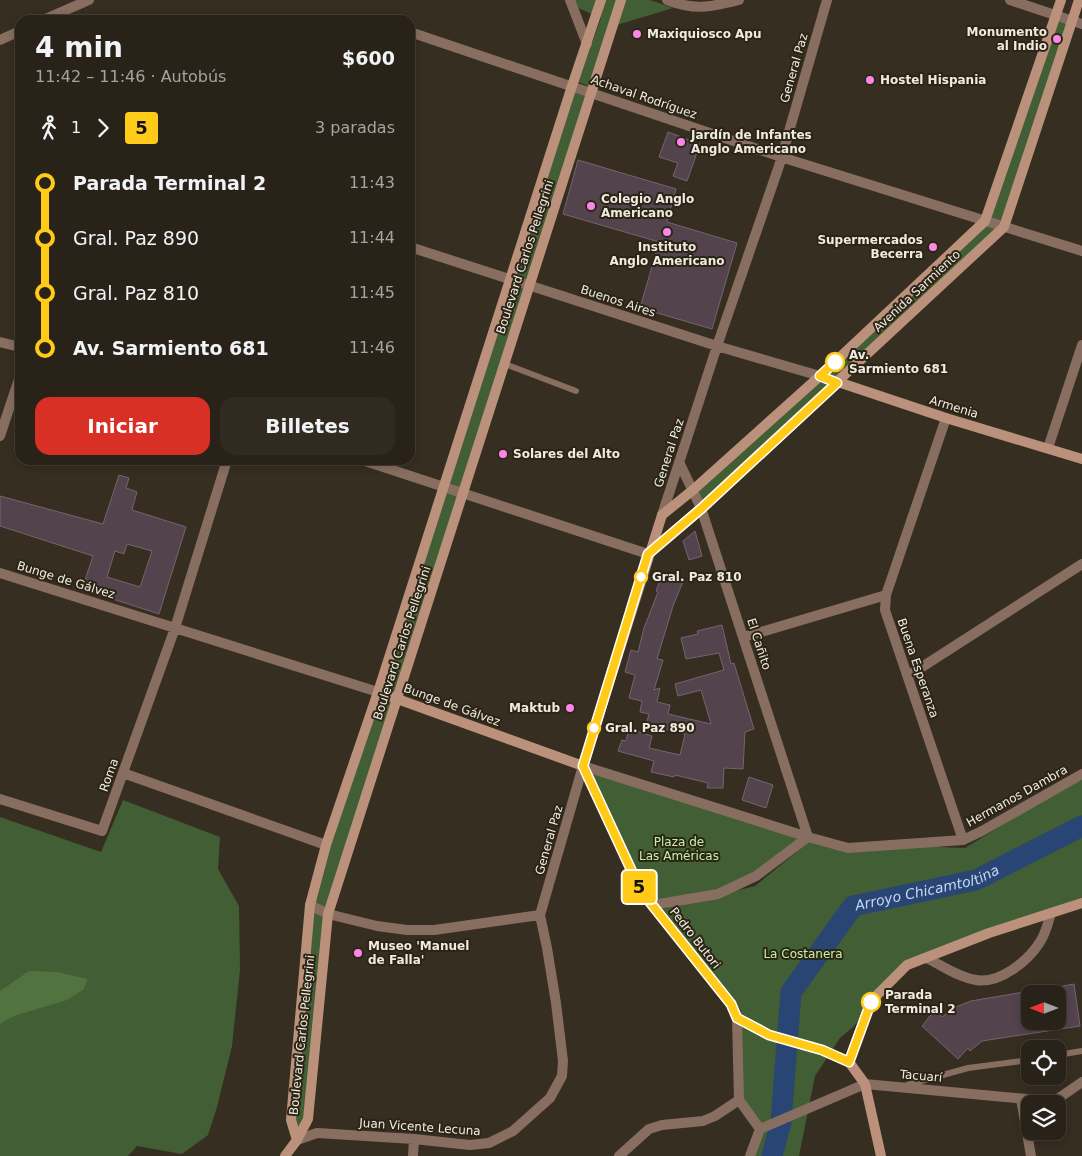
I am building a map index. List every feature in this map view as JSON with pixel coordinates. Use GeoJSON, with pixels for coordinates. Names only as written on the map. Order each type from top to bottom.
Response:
{"type":"FeatureCollection","features":[{"type":"Feature","properties":{"kind":"street"},"geometry":{"type":"LineString","coordinates":[[54,15],[88,0]]}},
{"type":"Feature","properties":{"kind":"street"},"geometry":{"type":"LineString","coordinates":[[570,0],[587,44]]}},
{"type":"Feature","properties":{"kind":"street","name":"Boulevard Carlos Pellegrini"},"geometry":{"type":"LineString","coordinates":[[297,1140],[291,1120],[310,905],[326,845],[378,692],[601,0]]}},
{"type":"Feature","properties":{"kind":"street","name":"Boulevard Carlos Pellegrini"},"geometry":{"type":"LineString","coordinates":[[297,1140],[308,1119],[328,914],[590,93],[622,0]]}},
{"type":"Feature","properties":{"kind":"street"},"geometry":{"type":"LineString","coordinates":[[667,0],[682,6],[707,8],[739,0]]}},
{"type":"Feature","properties":{"kind":"street","name":"General Paz"},"geometry":{"type":"LineString","coordinates":[[540,915],[583,766],[648,554],[781,157],[828,0]]}},
{"type":"Feature","properties":{"kind":"street"},"geometry":{"type":"LineString","coordinates":[[1010,0],[1077,23]]}},
{"type":"Feature","properties":{"kind":"street","name":"Avenida Sarmiento"},"geometry":{"type":"LineString","coordinates":[[662,515],[693,490],[820,376],[985,222],[1061,0]]}},
{"type":"Feature","properties":{"kind":"street","name":"Avenida Sarmiento"},"geometry":{"type":"LineString","coordinates":[[648,554],[702,508],[1004,227],[1077,23],[1079,0]]}},
{"type":"Feature","properties":{"kind":"street"},"geometry":{"type":"LineString","coordinates":[[0,40],[15,33]]}},
{"type":"Feature","properties":{"kind":"street","name":"Achaval Rodríguez"},"geometry":{"type":"LineString","coordinates":[[415,34],[781,157],[1082,251]]}},
{"type":"Feature","properties":{"kind":"street","name":"Buenos Aires"},"geometry":{"type":"LineString","coordinates":[[415,249],[717,346],[820,376]]}},
{"type":"Feature","properties":{"kind":"street"},"geometry":{"type":"LineString","coordinates":[[0,342],[15,346]]}},
{"type":"Feature","properties":{"kind":"street"},"geometry":{"type":"LineString","coordinates":[[1048,448],[1082,345]]}},
{"type":"Feature","properties":{"kind":"street","name":"Armenia"},"geometry":{"type":"LineString","coordinates":[[820,376],[946,418],[1082,460]]}},
{"type":"Feature","properties":{"kind":"street"},"geometry":{"type":"LineString","coordinates":[[0,436],[15,391]]}},
{"type":"Feature","properties":{"kind":"street","name":"Buena Esperanza"},"geometry":{"type":"LineString","coordinates":[[946,418],[886,596],[884,610],[963,840]]}},
{"type":"Feature","properties":{"kind":"street","name":"El Cañito"},"geometry":{"type":"LineString","coordinates":[[679,462],[702,508],[808,838]]}},
{"type":"Feature","properties":{"kind":"street","name":"Roma"},"geometry":{"type":"LineString","coordinates":[[0,799],[102,831],[175,628],[226,465]]}},
{"type":"Feature","properties":{"kind":"street"},"geometry":{"type":"LineString","coordinates":[[378,465],[648,554]]}},
{"type":"Feature","properties":{"kind":"street"},"geometry":{"type":"LineString","coordinates":[[908,676],[1082,564]]}},
{"type":"Feature","properties":{"kind":"street","name":"Bunge de Gálvez"},"geometry":{"type":"LineString","coordinates":[[0,573],[378,692],[583,766],[808,838]]}},
{"type":"Feature","properties":{"kind":"street"},"geometry":{"type":"LineString","coordinates":[[744,637],[886,596]]}},
{"type":"Feature","properties":{"kind":"street","name":"Pedro Butori"},"geometry":{"type":"LineString","coordinates":[[583,766],[641,891],[731,1004],[737,1018],[739,1100]]}},
{"type":"Feature","properties":{"kind":"street"},"geometry":{"type":"LineString","coordinates":[[123,773],[326,845]]}},
{"type":"Feature","properties":{"kind":"street","name":"Hermanos Dambra"},"geometry":{"type":"LineString","coordinates":[[808,838],[848,848],[963,840],[1082,774]]}},
{"type":"Feature","properties":{"kind":"street"},"geometry":{"type":"LineString","coordinates":[[653,906],[718,894],[756,876],[808,838]]}},
{"type":"Feature","properties":{"kind":"street"},"geometry":{"type":"LineString","coordinates":[[310,905],[328,914],[377,926],[408,930],[434,930],[540,915]]}},
{"type":"Feature","properties":{"kind":"street"},"geometry":{"type":"LineString","coordinates":[[849,1062],[871,1001],[907,965],[989,932],[1081,906]]}},
{"type":"Feature","properties":{"kind":"street"},"geometry":{"type":"LineString","coordinates":[[926,958],[964,977],[978,980],[996,977],[1012,970],[1027,958],[1040,943],[1051,913]]}},
{"type":"Feature","properties":{"kind":"street","name":"Juan Vicente Lecuna"},"geometry":{"type":"LineString","coordinates":[[297,1140],[317,1133],[414,1139],[470,1145],[488,1144],[513,1131],[550,1098],[562,1076],[563,1061],[553,984],[540,915]]}},
{"type":"Feature","properties":{"kind":"street"},"geometry":{"type":"LineString","coordinates":[[737,1018],[769,1035],[822,1050],[849,1062],[865,1084],[881,1156]]}},
{"type":"Feature","properties":{"kind":"street","name":"Tacuarí"},"geometry":{"type":"LineString","coordinates":[[1063,1095],[1082,1082]]}},
{"type":"Feature","properties":{"kind":"street","name":"Tacuarí"},"geometry":{"type":"LineString","coordinates":[[760,1129],[865,1084],[1021,1098]]}},
{"type":"Feature","properties":{"kind":"street"},"geometry":{"type":"LineString","coordinates":[[619,1156],[648,1129],[662,1125],[703,1121],[715,1116],[739,1100],[760,1129],[750,1156]]}},
{"type":"Feature","properties":{"kind":"street"},"geometry":{"type":"LineString","coordinates":[[413,1156],[414,1139]]}},
{"type":"Feature","properties":{"kind":"street"},"geometry":{"type":"LineString","coordinates":[[280,1156],[297,1140]]}},
{"type":"Feature","properties":{"kind":"street"},"geometry":{"type":"LineString","coordinates":[[285,1156],[297,1140]]}},
{"type":"Feature","properties":{"kind":"street"},"geometry":{"type":"LineString","coordinates":[[1028,1140],[1031,1156]]}},
{"type":"Feature","properties":{"kind":"lane"},"geometry":{"type":"LineString","coordinates":[[504,364],[576,391]]}},
{"type":"Feature","properties":{"kind":"lane"},"geometry":{"type":"LineString","coordinates":[[1066,1054],[1082,1051]]}},
{"type":"Feature","properties":{"kind":"lane"},"geometry":{"type":"LineString","coordinates":[[901,1087],[968,1068],[1021,1061]]}},
{"type":"Feature","properties":{"kind":"green space"},"geometry":{"type":"Polygon","coordinates":[[[574,0],[619,0],[591,87],[578,82],[601,18],[578,8],[574,0]]]}},
{"type":"Feature","properties":{"kind":"green space"},"geometry":{"type":"Polygon","coordinates":[[[625,0],[650,0],[673,8],[617,25],[625,0]]]}},
{"type":"Feature","properties":{"kind":"green space"},"geometry":{"type":"Polygon","coordinates":[[[1056,16],[1072,21],[1004,227],[701,508],[693,490],[985,221],[1056,16]]]}},
{"type":"Feature","properties":{"kind":"green space"},"geometry":{"type":"Polygon","coordinates":[[[571,91],[587,97],[530,285],[511,277],[571,91]]]}},
{"type":"Feature","properties":{"kind":"green space"},"geometry":{"type":"Polygon","coordinates":[[[511,279],[530,286],[328,914],[308,1119],[297,1140],[291,1120],[310,905],[511,279]]]}},
{"type":"Feature","properties":{"kind":"green space","name":"La Costanera"},"geometry":{"type":"Polygon","coordinates":[[[583,766],[808,837],[719,895],[755,886],[809,842],[965,848],[1082,776],[1082,899],[899,967],[854,1026],[840,1038],[815,1076],[799,1156],[749,1156],[760,1129],[740,1100],[738,1049],[741,1010],[663,909],[716,896],[653,905],[583,766]]]}},
{"type":"Feature","properties":{"kind":"green space"},"geometry":{"type":"Polygon","coordinates":[[[123,800],[220,837],[218,869],[239,906],[240,970],[232,1046],[208,1135],[182,1154],[137,1146],[128,1156],[0,1156],[0,817],[101,852],[123,800]]]}},
{"type":"Feature","properties":{"kind":"green space"},"geometry":{"type":"Polygon","coordinates":[[[29,971],[57,972],[87,979],[84,989],[67,1000],[14,1016],[0,1024],[0,991],[29,971]]]}},
{"type":"Feature","properties":{"kind":"building"},"geometry":{"type":"Polygon","coordinates":[[[668,132],[700,144],[687,181],[673,176],[678,163],[659,157],[668,132]]]}},
{"type":"Feature","properties":{"kind":"building"},"geometry":{"type":"Polygon","coordinates":[[[578,160],[676,189],[667,222],[737,243],[712,329],[640,308],[659,242],[563,214],[578,160]]]}},
{"type":"Feature","properties":{"kind":"building"},"geometry":{"type":"Polygon","coordinates":[[[119,475],[129,478],[126,488],[137,492],[132,510],[186,527],[159,614],[82,589],[93,556],[0,526],[0,496],[103,524],[119,475]],[[127,544],[124,554],[115,551],[107,577],[140,587],[152,551],[127,544]]]}},
{"type":"Feature","properties":{"kind":"building"},"geometry":{"type":"Polygon","coordinates":[[[695,531],[702,556],[689,560],[683,541],[695,531]]]}},
{"type":"Feature","properties":{"kind":"building"},"geometry":{"type":"Polygon","coordinates":[[[667,572],[684,579],[673,606],[657,659],[663,660],[654,690],[660,688],[657,702],[670,705],[668,714],[711,724],[701,690],[678,696],[675,684],[724,670],[719,653],[686,659],[681,638],[698,634],[697,631],[722,625],[731,664],[734,663],[754,729],[745,732],[743,769],[724,768],[723,788],[707,788],[708,783],[675,775],[674,777],[651,772],[654,761],[618,751],[622,740],[626,741],[629,729],[652,736],[649,748],[680,755],[685,734],[646,725],[649,714],[640,712],[642,701],[629,698],[635,675],[625,672],[631,650],[638,652],[644,628],[658,592],[656,591],[662,575],[666,577],[667,572]]]}},
{"type":"Feature","properties":{"kind":"building"},"geometry":{"type":"Polygon","coordinates":[[[749,777],[773,785],[766,808],[742,800],[749,777]]]}},
{"type":"Feature","properties":{"kind":"building"},"geometry":{"type":"Polygon","coordinates":[[[1074,984],[1080,1026],[1066,1028],[1066,986],[1074,984]]]}},
{"type":"Feature","properties":{"kind":"building"},"geometry":{"type":"Polygon","coordinates":[[[1021,993],[1021,1030],[1054,1030],[982,1041],[970,1051],[968,1048],[958,1059],[922,1026],[935,1010],[942,1017],[956,1007],[971,1001],[1021,993]]]}},
{"type":"Feature","properties":{"kind":"waterway","name":"Arroyo Chicamtoltina"},"geometry":{"type":"LineString","coordinates":[[772,1156],[781,1122],[791,992],[853,906],[976,880],[1082,826]]}},
{"type":"Feature","properties":{"kind":"bus line","name":"5"},"geometry":{"type":"LineString","coordinates":[[835,362],[820,376],[837,383],[702,508],[648,554],[583,766],[641,891],[731,1004],[737,1018],[769,1035],[822,1050],[849,1062],[871,1002]]}},
{"type":"Feature","properties":{"kind":"place","name":"Maxiquiosco Apu"},"geometry":{"type":"Point","coordinates":[637,34]}},
{"type":"Feature","properties":{"kind":"place","name":"Monumento al Indio"},"geometry":{"type":"Point","coordinates":[1057,39]}},
{"type":"Feature","properties":{"kind":"place","name":"Hostel Hispania"},"geometry":{"type":"Point","coordinates":[870,80]}},
{"type":"Feature","properties":{"kind":"place","name":"Jardín de Infantes Anglo Americano"},"geometry":{"type":"Point","coordinates":[681,142]}},
{"type":"Feature","properties":{"kind":"place","name":"Colegio Anglo Americano"},"geometry":{"type":"Point","coordinates":[591,206]}},
{"type":"Feature","properties":{"kind":"place","name":"Instituto Anglo Americano"},"geometry":{"type":"Point","coordinates":[667,232]}},
{"type":"Feature","properties":{"kind":"place","name":"Supermercados Becerra"},"geometry":{"type":"Point","coordinates":[933,247]}},
{"type":"Feature","properties":{"kind":"place","name":"Av. Sarmiento 681"},"geometry":{"type":"Point","coordinates":[835,362]}},
{"type":"Feature","properties":{"kind":"place","name":"Solares del Alto"},"geometry":{"type":"Point","coordinates":[503,454]}},
{"type":"Feature","properties":{"kind":"place","name":"Gral. Paz 810"},"geometry":{"type":"Point","coordinates":[641,577]}},
{"type":"Feature","properties":{"kind":"place","name":"Maktub"},"geometry":{"type":"Point","coordinates":[570,708]}},
{"type":"Feature","properties":{"kind":"place","name":"Gral. Paz 890"},"geometry":{"type":"Point","coordinates":[594,728]}},
{"type":"Feature","properties":{"kind":"place","name":"Museo 'Manuel de Falla'"},"geometry":{"type":"Point","coordinates":[358,953]}},
{"type":"Feature","properties":{"kind":"place","name":"Parada Terminal 2"},"geometry":{"type":"Point","coordinates":[871,1002]}},
{"type":"Feature","properties":{"kind":"park label","name":"Plaza de Las Américas"},"geometry":{"type":"Point","coordinates":[679,849]}}]}
